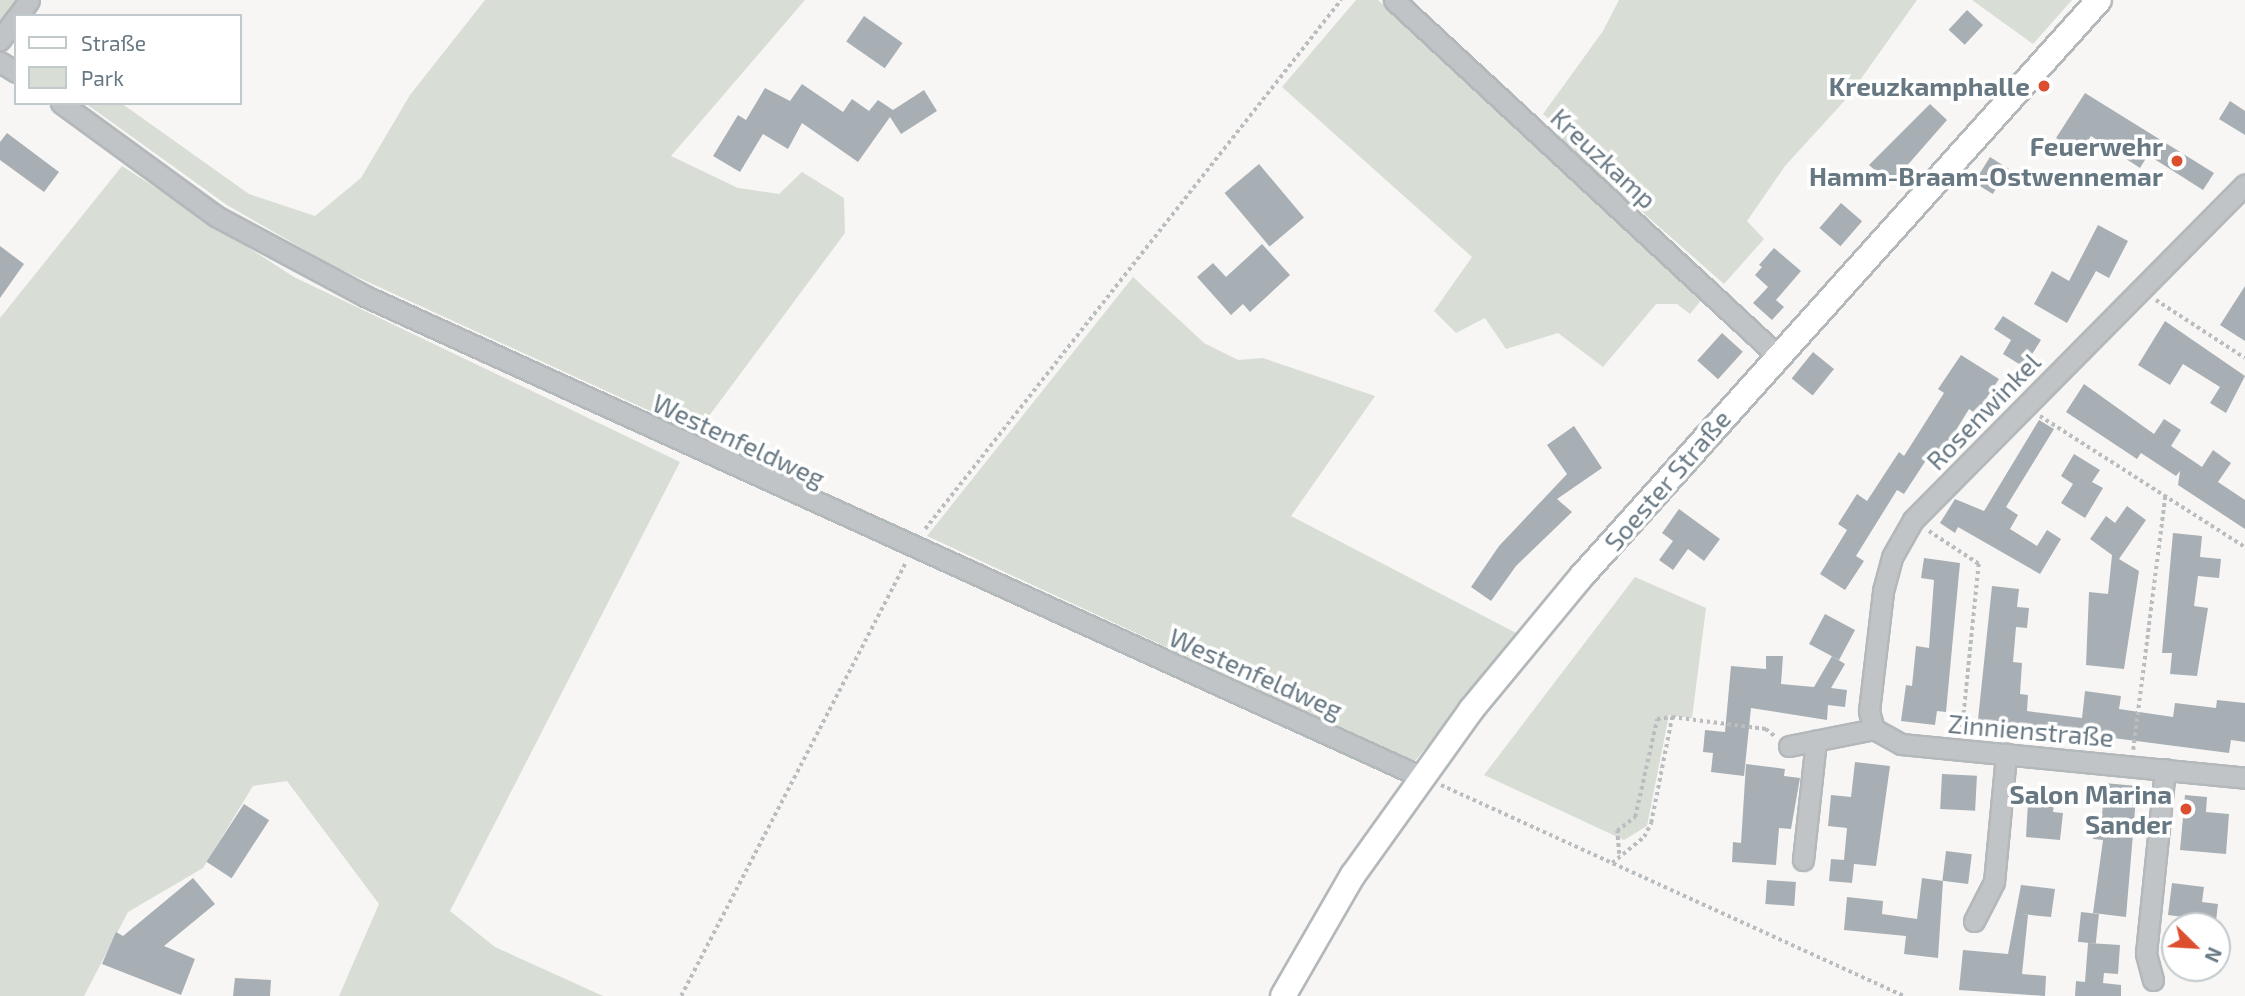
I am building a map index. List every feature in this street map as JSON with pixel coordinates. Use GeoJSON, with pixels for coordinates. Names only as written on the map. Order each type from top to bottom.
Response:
{"type":"FeatureCollection","features":[{"type":"Feature","properties":{"kind":"main road","name":"Soester Straße"},"geometry":{"type":"LineString","coordinates":[[1283,996],[1353,875],[1422,776],[1581,577],[1777,355],[2099,0]]}},
{"type":"Feature","properties":{"kind":"street","name":"Kreuzkamp"},"geometry":{"type":"LineString","coordinates":[[1394,0],[1777,355]]}},
{"type":"Feature","properties":{"kind":"street"},"geometry":{"type":"LineString","coordinates":[[0,40],[14,21]]}},
{"type":"Feature","properties":{"kind":"street","name":"Westenfeldweg"},"geometry":{"type":"LineString","coordinates":[[64,105],[216,216],[365,296],[911,547],[1422,776]]}},
{"type":"Feature","properties":{"kind":"street","name":"Rosenwinkel"},"geometry":{"type":"LineString","coordinates":[[1874,729],[1869,710],[1883,591],[1892,557],[1913,520],[2245,185]]}},
{"type":"Feature","properties":{"kind":"street"},"geometry":{"type":"LineString","coordinates":[[1788,746],[1874,729]]}},
{"type":"Feature","properties":{"kind":"street","name":"Zinnienstraße"},"geometry":{"type":"LineString","coordinates":[[1874,729],[1901,744],[2245,778]]}},
{"type":"Feature","properties":{"kind":"street"},"geometry":{"type":"LineString","coordinates":[[1803,860],[1816,741]]}},
{"type":"Feature","properties":{"kind":"street"},"geometry":{"type":"LineString","coordinates":[[1974,921],[1994,882],[2006,754]]}},
{"type":"Feature","properties":{"kind":"street"},"geometry":{"type":"LineString","coordinates":[[2153,980],[2147,953],[2165,769]]}},
{"type":"Feature","properties":{"kind":"path"},"geometry":{"type":"LineString","coordinates":[[681,996],[911,547],[1341,0]]}},
{"type":"Feature","properties":{"kind":"path"},"geometry":{"type":"LineString","coordinates":[[2140,289],[2245,358]]}},
{"type":"Feature","properties":{"kind":"path"},"geometry":{"type":"LineString","coordinates":[[2025,407],[2245,547]]}},
{"type":"Feature","properties":{"kind":"path"},"geometry":{"type":"LineString","coordinates":[[2131,766],[2165,496]]}},
{"type":"Feature","properties":{"kind":"path"},"geometry":{"type":"LineString","coordinates":[[1913,520],[1979,564],[1960,750]]}},
{"type":"Feature","properties":{"kind":"path"},"geometry":{"type":"LineString","coordinates":[[1611,864],[1644,837],[1651,823],[1672,717]]}},
{"type":"Feature","properties":{"kind":"path"},"geometry":{"type":"LineString","coordinates":[[1619,855],[1617,831],[1635,817],[1657,719],[1672,717],[1766,729],[1788,746]]}},
{"type":"Feature","properties":{"kind":"path"},"geometry":{"type":"LineString","coordinates":[[1422,776],[1904,996]]}},
{"type":"Feature","properties":{"kind":"green space"},"geometry":{"type":"Polygon","coordinates":[[[0,0],[22,0],[0,28],[0,0]]]}},
{"type":"Feature","properties":{"kind":"green space"},"geometry":{"type":"Polygon","coordinates":[[[485,0],[805,0],[671,156],[738,188],[779,194],[802,172],[844,198],[845,233],[703,424],[685,427],[331,265],[227,205],[88,105],[124,105],[249,194],[315,216],[361,178],[410,95],[485,0]]]}},
{"type":"Feature","properties":{"kind":"green space"},"geometry":{"type":"Polygon","coordinates":[[[1356,0],[1378,0],[1703,298],[1690,314],[1677,304],[1656,304],[1603,367],[1558,333],[1506,349],[1485,318],[1456,333],[1434,311],[1472,257],[1282,87],[1356,0]]]}},
{"type":"Feature","properties":{"kind":"green space"},"geometry":{"type":"Polygon","coordinates":[[[1619,0],[1917,0],[1848,97],[1785,166],[1747,221],[1764,239],[1724,284],[1557,137],[1561,130],[1543,114],[1603,31],[1619,0]]]}},
{"type":"Feature","properties":{"kind":"green space"},"geometry":{"type":"Polygon","coordinates":[[[1972,0],[2072,0],[2033,44],[1972,0]]]}},
{"type":"Feature","properties":{"kind":"green space"},"geometry":{"type":"Polygon","coordinates":[[[122,166],[294,277],[680,462],[450,911],[495,947],[603,996],[339,996],[379,904],[287,781],[253,786],[203,868],[128,912],[84,996],[0,996],[0,318],[122,166]]]}},
{"type":"Feature","properties":{"kind":"green space"},"geometry":{"type":"Polygon","coordinates":[[[1133,277],[1204,343],[1238,360],[1263,358],[1375,396],[1291,516],[1520,635],[1414,762],[927,536],[1133,277]]]}},
{"type":"Feature","properties":{"kind":"green space"},"geometry":{"type":"Polygon","coordinates":[[[1635,577],[1706,608],[1692,718],[1669,715],[1647,826],[1624,840],[1484,775],[1635,577]]]}},
{"type":"Feature","properties":{"kind":"building"},"geometry":{"type":"Polygon","coordinates":[[[1967,10],[1983,25],[1965,45],[1949,30],[1967,10]]]}},
{"type":"Feature","properties":{"kind":"building"},"geometry":{"type":"Polygon","coordinates":[[[864,16],[903,43],[885,68],[846,41],[864,16]]]}},
{"type":"Feature","properties":{"kind":"building"},"geometry":{"type":"Polygon","coordinates":[[[802,84],[843,112],[852,99],[869,111],[878,100],[893,110],[924,90],[937,111],[901,134],[890,117],[858,162],[802,123],[788,149],[763,134],[740,172],[713,156],[738,115],[746,120],[765,88],[790,101],[802,84]]]}},
{"type":"Feature","properties":{"kind":"building"},"geometry":{"type":"Polygon","coordinates":[[[2085,93],[2214,173],[2203,190],[2148,155],[2140,168],[2091,136],[2079,153],[2056,138],[2085,93]]]}},
{"type":"Feature","properties":{"kind":"building"},"geometry":{"type":"Polygon","coordinates":[[[2230,101],[2245,111],[2245,135],[2219,119],[2230,101]]]}},
{"type":"Feature","properties":{"kind":"building"},"geometry":{"type":"Polygon","coordinates":[[[1930,104],[1947,120],[1891,184],[1869,165],[1930,104]]]}},
{"type":"Feature","properties":{"kind":"building"},"geometry":{"type":"Polygon","coordinates":[[[7,133],[59,172],[44,192],[0,160],[0,142],[7,133]]]}},
{"type":"Feature","properties":{"kind":"building"},"geometry":{"type":"Polygon","coordinates":[[[1990,157],[2009,169],[1993,194],[1974,182],[1990,157]]]}},
{"type":"Feature","properties":{"kind":"building"},"geometry":{"type":"Polygon","coordinates":[[[1259,164],[1304,218],[1270,247],[1225,193],[1259,164]]]}},
{"type":"Feature","properties":{"kind":"building"},"geometry":{"type":"Polygon","coordinates":[[[1841,203],[1862,221],[1840,246],[1819,228],[1841,203]]]}},
{"type":"Feature","properties":{"kind":"building"},"geometry":{"type":"Polygon","coordinates":[[[2098,225],[2128,241],[2109,278],[2096,271],[2067,323],[2034,304],[2052,271],[2069,281],[2098,225]]]}},
{"type":"Feature","properties":{"kind":"building"},"geometry":{"type":"Polygon","coordinates":[[[1262,244],[1290,275],[1250,312],[1243,304],[1231,315],[1197,277],[1213,263],[1226,277],[1262,244]]]}},
{"type":"Feature","properties":{"kind":"building"},"geometry":{"type":"Polygon","coordinates":[[[0,246],[24,264],[0,298],[0,246]]]}},
{"type":"Feature","properties":{"kind":"building"},"geometry":{"type":"Polygon","coordinates":[[[1774,248],[1801,271],[1776,300],[1784,307],[1772,320],[1753,303],[1768,287],[1755,275],[1762,267],[1759,265],[1774,248]]]}},
{"type":"Feature","properties":{"kind":"building"},"geometry":{"type":"Polygon","coordinates":[[[2245,286],[2245,341],[2220,325],[2245,286]]]}},
{"type":"Feature","properties":{"kind":"building"},"geometry":{"type":"Polygon","coordinates":[[[2003,316],[2041,340],[2024,367],[2003,354],[2011,340],[1994,329],[2003,316]]]}},
{"type":"Feature","properties":{"kind":"building"},"geometry":{"type":"Polygon","coordinates":[[[2165,321],[2245,376],[2226,413],[2210,403],[2220,387],[2183,364],[2170,385],[2138,365],[2165,321]]]}},
{"type":"Feature","properties":{"kind":"building"},"geometry":{"type":"Polygon","coordinates":[[[1722,333],[1743,352],[1718,379],[1697,360],[1722,333]]]}},
{"type":"Feature","properties":{"kind":"building"},"geometry":{"type":"Polygon","coordinates":[[[1813,352],[1834,369],[1813,395],[1792,378],[1813,352]]]}},
{"type":"Feature","properties":{"kind":"building"},"geometry":{"type":"Polygon","coordinates":[[[1961,355],[1999,379],[1976,414],[1969,409],[1942,453],[1934,448],[1904,494],[1897,490],[1856,556],[1864,561],[1845,590],[1820,574],[1847,530],[1838,524],[1857,494],[1867,501],[1899,452],[1904,456],[1944,393],[1938,389],[1961,355]]]}},
{"type":"Feature","properties":{"kind":"building"},"geometry":{"type":"Polygon","coordinates":[[[2084,384],[2154,434],[2164,419],[2181,430],[2171,446],[2202,467],[2213,450],[2231,463],[2218,482],[2245,500],[2245,529],[2178,485],[2180,471],[2176,476],[2141,453],[2137,459],[2066,412],[2084,384]]]}},
{"type":"Feature","properties":{"kind":"building"},"geometry":{"type":"Polygon","coordinates":[[[2039,420],[2054,429],[2006,507],[2018,515],[2010,529],[2037,546],[2047,530],[2061,539],[2040,574],[1958,527],[1955,533],[1940,523],[1955,499],[1984,511],[2039,420]]]}},
{"type":"Feature","properties":{"kind":"building"},"geometry":{"type":"Polygon","coordinates":[[[1574,426],[1602,468],[1557,499],[1572,512],[1516,566],[1491,601],[1471,587],[1499,546],[1567,474],[1547,445],[1574,426]]]}},
{"type":"Feature","properties":{"kind":"building"},"geometry":{"type":"Polygon","coordinates":[[[2074,454],[2100,470],[2092,482],[2103,488],[2085,518],[2061,503],[2073,484],[2061,476],[2074,454]]]}},
{"type":"Feature","properties":{"kind":"building"},"geometry":{"type":"Polygon","coordinates":[[[2127,506],[2146,520],[2119,559],[2139,571],[2124,669],[2086,665],[2089,592],[2108,594],[2112,555],[2090,539],[2106,516],[2115,523],[2127,506]]]}},
{"type":"Feature","properties":{"kind":"building"},"geometry":{"type":"Polygon","coordinates":[[[1679,509],[1720,539],[1704,561],[1688,549],[1673,570],[1659,560],[1673,541],[1662,533],[1679,509]]]}},
{"type":"Feature","properties":{"kind":"building"},"geometry":{"type":"Polygon","coordinates":[[[2173,533],[2202,536],[2200,557],[2221,559],[2219,578],[2198,576],[2194,606],[2208,608],[2197,676],[2170,674],[2172,653],[2162,653],[2173,533]]]}},
{"type":"Feature","properties":{"kind":"building"},"geometry":{"type":"Polygon","coordinates":[[[1924,558],[1960,563],[1946,712],[1937,711],[1935,725],[1901,721],[1906,685],[1912,686],[1916,646],[1929,648],[1934,580],[1921,578],[1924,558]]]}},
{"type":"Feature","properties":{"kind":"building"},"geometry":{"type":"Polygon","coordinates":[[[1992,586],[2019,589],[2017,607],[2029,608],[2027,628],[2016,627],[2013,662],[2022,663],[2020,694],[2028,695],[2027,711],[2082,718],[2085,691],[2121,696],[2119,709],[2173,717],[2175,703],[2216,708],[2217,700],[2245,703],[2245,742],[2231,740],[2229,753],[2005,724],[2004,731],[1977,729],[1992,586]]]}},
{"type":"Feature","properties":{"kind":"building"},"geometry":{"type":"Polygon","coordinates":[[[1825,614],[1855,630],[1839,660],[1809,644],[1825,614]]]}},
{"type":"Feature","properties":{"kind":"building"},"geometry":{"type":"Polygon","coordinates":[[[1766,656],[1783,656],[1781,684],[1814,687],[1832,656],[1845,664],[1831,688],[1847,690],[1845,707],[1828,705],[1827,720],[1751,708],[1744,776],[1711,772],[1713,753],[1703,752],[1705,730],[1725,732],[1731,666],[1766,669],[1766,656]]]}},
{"type":"Feature","properties":{"kind":"building"},"geometry":{"type":"Polygon","coordinates":[[[1855,762],[1890,766],[1876,866],[1854,864],[1852,883],[1829,881],[1831,859],[1844,860],[1847,828],[1828,826],[1831,795],[1851,797],[1855,762]]]}},
{"type":"Feature","properties":{"kind":"building"},"geometry":{"type":"Polygon","coordinates":[[[1746,764],[1785,769],[1784,776],[1800,778],[1791,829],[1779,828],[1776,865],[1732,862],[1733,842],[1741,843],[1746,764]]]}},
{"type":"Feature","properties":{"kind":"building"},"geometry":{"type":"Polygon","coordinates":[[[1942,774],[1977,776],[1975,811],[1940,809],[1942,774]]]}},
{"type":"Feature","properties":{"kind":"building"},"geometry":{"type":"Polygon","coordinates":[[[2104,783],[2137,786],[2126,917],[2093,913],[2103,840],[2093,839],[2094,816],[2102,817],[2104,783]]]}},
{"type":"Feature","properties":{"kind":"building"},"geometry":{"type":"Polygon","coordinates":[[[2185,795],[2207,797],[2206,812],[2229,814],[2226,854],[2180,850],[2185,795]]]}},
{"type":"Feature","properties":{"kind":"building"},"geometry":{"type":"Polygon","coordinates":[[[2028,802],[2054,804],[2053,812],[2063,813],[2060,840],[2026,837],[2028,802]]]}},
{"type":"Feature","properties":{"kind":"building"},"geometry":{"type":"Polygon","coordinates":[[[244,804],[269,820],[232,878],[206,862],[244,804]]]}},
{"type":"Feature","properties":{"kind":"building"},"geometry":{"type":"Polygon","coordinates":[[[1946,851],[1972,854],[1968,884],[1942,881],[1946,851]]]}},
{"type":"Feature","properties":{"kind":"building"},"geometry":{"type":"Polygon","coordinates":[[[193,878],[215,904],[164,946],[195,959],[181,995],[102,964],[116,932],[123,936],[193,878]]]}},
{"type":"Feature","properties":{"kind":"building"},"geometry":{"type":"Polygon","coordinates":[[[1922,878],[1943,881],[1938,958],[1904,954],[1906,936],[1844,930],[1847,897],[1883,901],[1882,914],[1917,919],[1922,878]]]}},
{"type":"Feature","properties":{"kind":"building"},"geometry":{"type":"Polygon","coordinates":[[[1767,880],[1796,882],[1794,906],[1765,904],[1767,880]]]}},
{"type":"Feature","properties":{"kind":"building"},"geometry":{"type":"Polygon","coordinates":[[[2172,883],[2204,887],[2202,902],[2218,904],[2217,912],[2168,912],[2172,883]]]}},
{"type":"Feature","properties":{"kind":"building"},"geometry":{"type":"Polygon","coordinates":[[[2021,885],[2055,889],[2051,917],[2020,914],[2028,915],[2022,974],[2046,976],[2045,996],[1959,990],[1963,950],[2008,954],[2021,885]]]}},
{"type":"Feature","properties":{"kind":"building"},"geometry":{"type":"Polygon","coordinates":[[[2081,912],[2099,914],[2096,944],[2078,942],[2081,912]]]}},
{"type":"Feature","properties":{"kind":"building"},"geometry":{"type":"Polygon","coordinates":[[[2088,943],[2120,945],[2118,974],[2104,973],[2103,983],[2121,985],[2121,996],[2075,996],[2076,981],[2085,982],[2088,943]]]}},
{"type":"Feature","properties":{"kind":"building"},"geometry":{"type":"Polygon","coordinates":[[[235,978],[271,980],[270,996],[233,996],[235,978]]]}},
{"type":"Feature","properties":{"kind":"place","name":"Kreuzkamphalle"},"geometry":{"type":"Point","coordinates":[2044,86]}},
{"type":"Feature","properties":{"kind":"place","name":"Feuerwehr Hamm-Braam-Ostwennemar"},"geometry":{"type":"Point","coordinates":[2177,161]}},
{"type":"Feature","properties":{"kind":"place","name":"Salon Marina Sander"},"geometry":{"type":"Point","coordinates":[2186,809]}}]}
